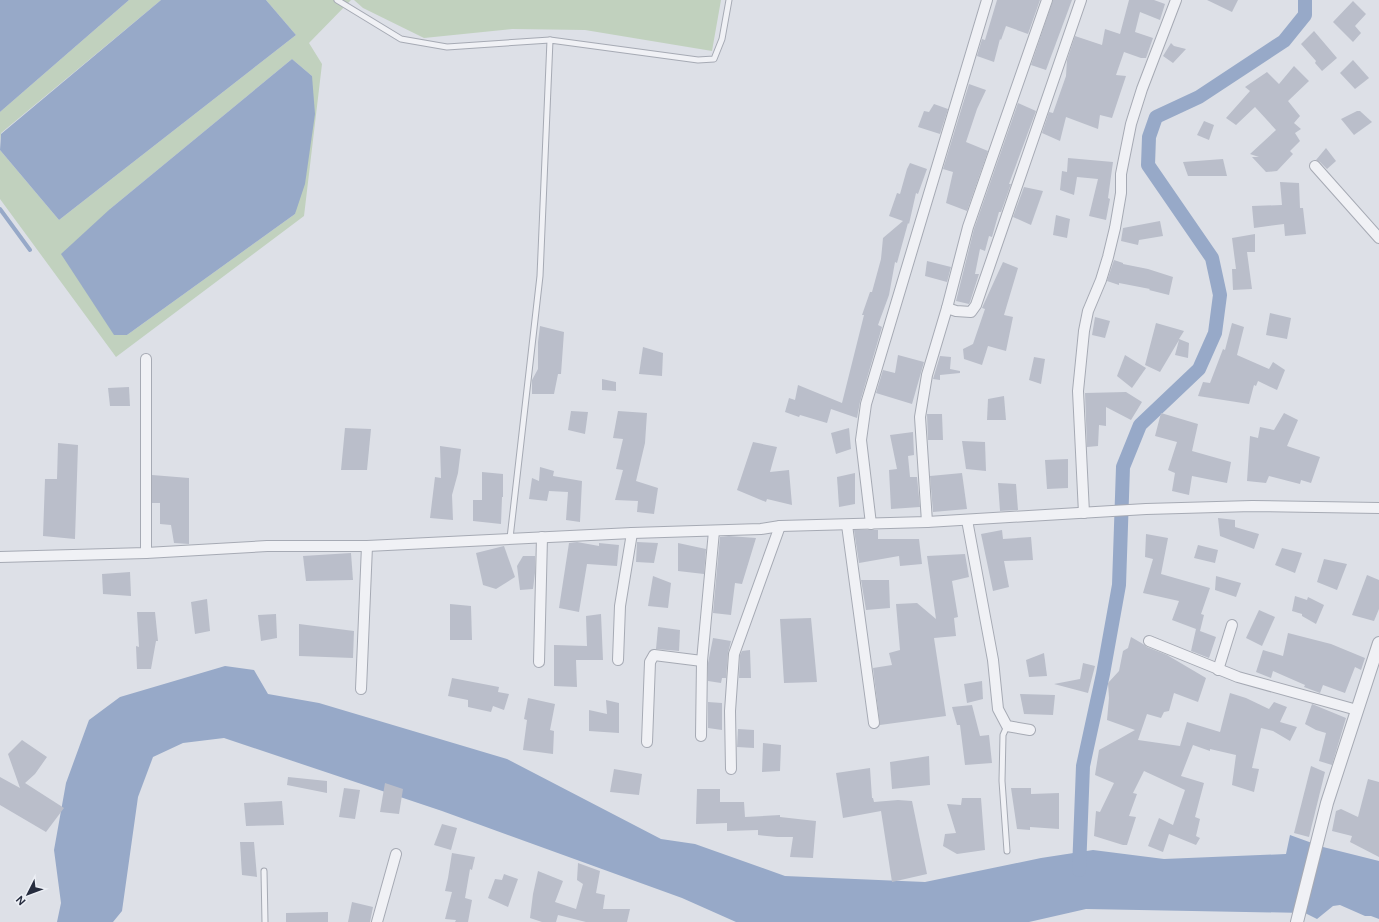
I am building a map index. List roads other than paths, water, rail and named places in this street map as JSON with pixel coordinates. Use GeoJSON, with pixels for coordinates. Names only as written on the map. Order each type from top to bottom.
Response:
{"type":"FeatureCollection","features":[{"type":"Feature","properties":{"kind":"street"},"geometry":{"type":"LineString","coordinates":[[871,524],[861,440],[866,404],[987,0]]}},
{"type":"Feature","properties":{"kind":"street"},"geometry":{"type":"LineString","coordinates":[[927,522],[920,417],[927,374],[947,308],[968,227],[1047,0]]}},
{"type":"Feature","properties":{"kind":"street"},"geometry":{"type":"LineString","coordinates":[[947,308],[956,311],[971,312],[976,305],[1081,0]]}},
{"type":"Feature","properties":{"kind":"street"},"geometry":{"type":"LineString","coordinates":[[1086,513],[1078,390],[1084,330],[1088,310],[1101,280],[1115,228],[1121,192],[1123,166],[1131,124],[1142,90],[1176,0]]}},
{"type":"Feature","properties":{"kind":"street"},"geometry":{"type":"LineString","coordinates":[[1315,166],[1379,238]]}},
{"type":"Feature","properties":{"kind":"street"},"geometry":{"type":"LineString","coordinates":[[146,360],[146,553]]}},
{"type":"Feature","properties":{"kind":"street"},"geometry":{"type":"LineString","coordinates":[[0,557],[146,553],[267,546],[367,546],[510,538],[761,529],[780,526],[927,522],[1146,509],[1252,506],[1379,508]]}},
{"type":"Feature","properties":{"kind":"street"},"geometry":{"type":"LineString","coordinates":[[967,520],[993,660],[998,710],[1007,726],[1030,730]]}},
{"type":"Feature","properties":{"kind":"street"},"geometry":{"type":"LineString","coordinates":[[847,525],[874,722]]}},
{"type":"Feature","properties":{"kind":"street"},"geometry":{"type":"LineString","coordinates":[[732,769],[730,711],[734,654],[780,526]]}},
{"type":"Feature","properties":{"kind":"street"},"geometry":{"type":"LineString","coordinates":[[701,736],[702,661],[714,531]]}},
{"type":"Feature","properties":{"kind":"street"},"geometry":{"type":"LineString","coordinates":[[618,660],[620,606],[632,533]]}},
{"type":"Feature","properties":{"kind":"street"},"geometry":{"type":"LineString","coordinates":[[539,662],[542,537]]}},
{"type":"Feature","properties":{"kind":"street"},"geometry":{"type":"LineString","coordinates":[[361,688],[367,546]]}},
{"type":"Feature","properties":{"kind":"street"},"geometry":{"type":"LineString","coordinates":[[1218,670],[1232,625]]}},
{"type":"Feature","properties":{"kind":"street"},"geometry":{"type":"LineString","coordinates":[[1149,642],[1218,670],[1357,710]]}},
{"type":"Feature","properties":{"kind":"street"},"geometry":{"type":"LineString","coordinates":[[1298,922],[1328,803],[1379,643]]}},
{"type":"Feature","properties":{"kind":"street"},"geometry":{"type":"LineString","coordinates":[[647,742],[650,662],[654,655],[702,661]]}},
{"type":"Feature","properties":{"kind":"street"},"geometry":{"type":"LineString","coordinates":[[377,922],[396,854]]}},
{"type":"Feature","properties":{"kind":"lane"},"geometry":{"type":"LineString","coordinates":[[337,0],[400,39],[447,47],[550,40],[698,60],[714,59],[722,39],[729,0]]}},
{"type":"Feature","properties":{"kind":"lane"},"geometry":{"type":"LineString","coordinates":[[510,538],[540,276],[550,40]]}},
{"type":"Feature","properties":{"kind":"lane"},"geometry":{"type":"LineString","coordinates":[[1007,726],[1002,735],[1002,781],[1007,851]]}},
{"type":"Feature","properties":{"kind":"lane"},"geometry":{"type":"LineString","coordinates":[[264,871],[265,922]]}},
{"type":"Feature","properties":{"kind":"water"},"geometry":{"type":"Polygon","coordinates":[[[0,0],[129,0],[0,112],[0,0]]]}},
{"type":"Feature","properties":{"kind":"water"},"geometry":{"type":"Polygon","coordinates":[[[161,0],[266,0],[296,35],[59,220],[0,150],[1,134],[161,0]]]}},
{"type":"Feature","properties":{"kind":"water"},"geometry":{"type":"Polygon","coordinates":[[[292,59],[312,76],[315,114],[305,184],[295,214],[127,335],[114,335],[61,254],[110,209],[292,59]]]}},
{"type":"Feature","properties":{"kind":"water"},"geometry":{"type":"Polygon","coordinates":[[[225,666],[254,670],[268,694],[319,703],[507,759],[661,839],[695,844],[785,876],[925,882],[1041,858],[1093,850],[1164,859],[1286,854],[1290,835],[1323,847],[1379,861],[1379,919],[1371,916],[1365,916],[1340,905],[1333,906],[1317,919],[1305,913],[1086,909],[1029,922],[736,922],[682,898],[442,811],[224,738],[183,743],[153,757],[138,797],[122,911],[113,922],[57,922],[61,903],[54,850],[66,783],[89,720],[120,697],[225,666]]]}},
{"type":"Feature","properties":{"kind":"waterway"},"geometry":{"type":"LineString","coordinates":[[1079,870],[1083,766],[1103,674],[1119,585],[1123,467],[1140,425],[1199,369],[1215,333],[1220,295],[1212,258],[1148,165],[1149,137],[1156,117],[1199,97],[1284,41],[1305,15],[1305,0]]}},
{"type":"Feature","properties":{"kind":"waterway"},"geometry":{"type":"LineString","coordinates":[[0,209],[30,250]]}}]}
